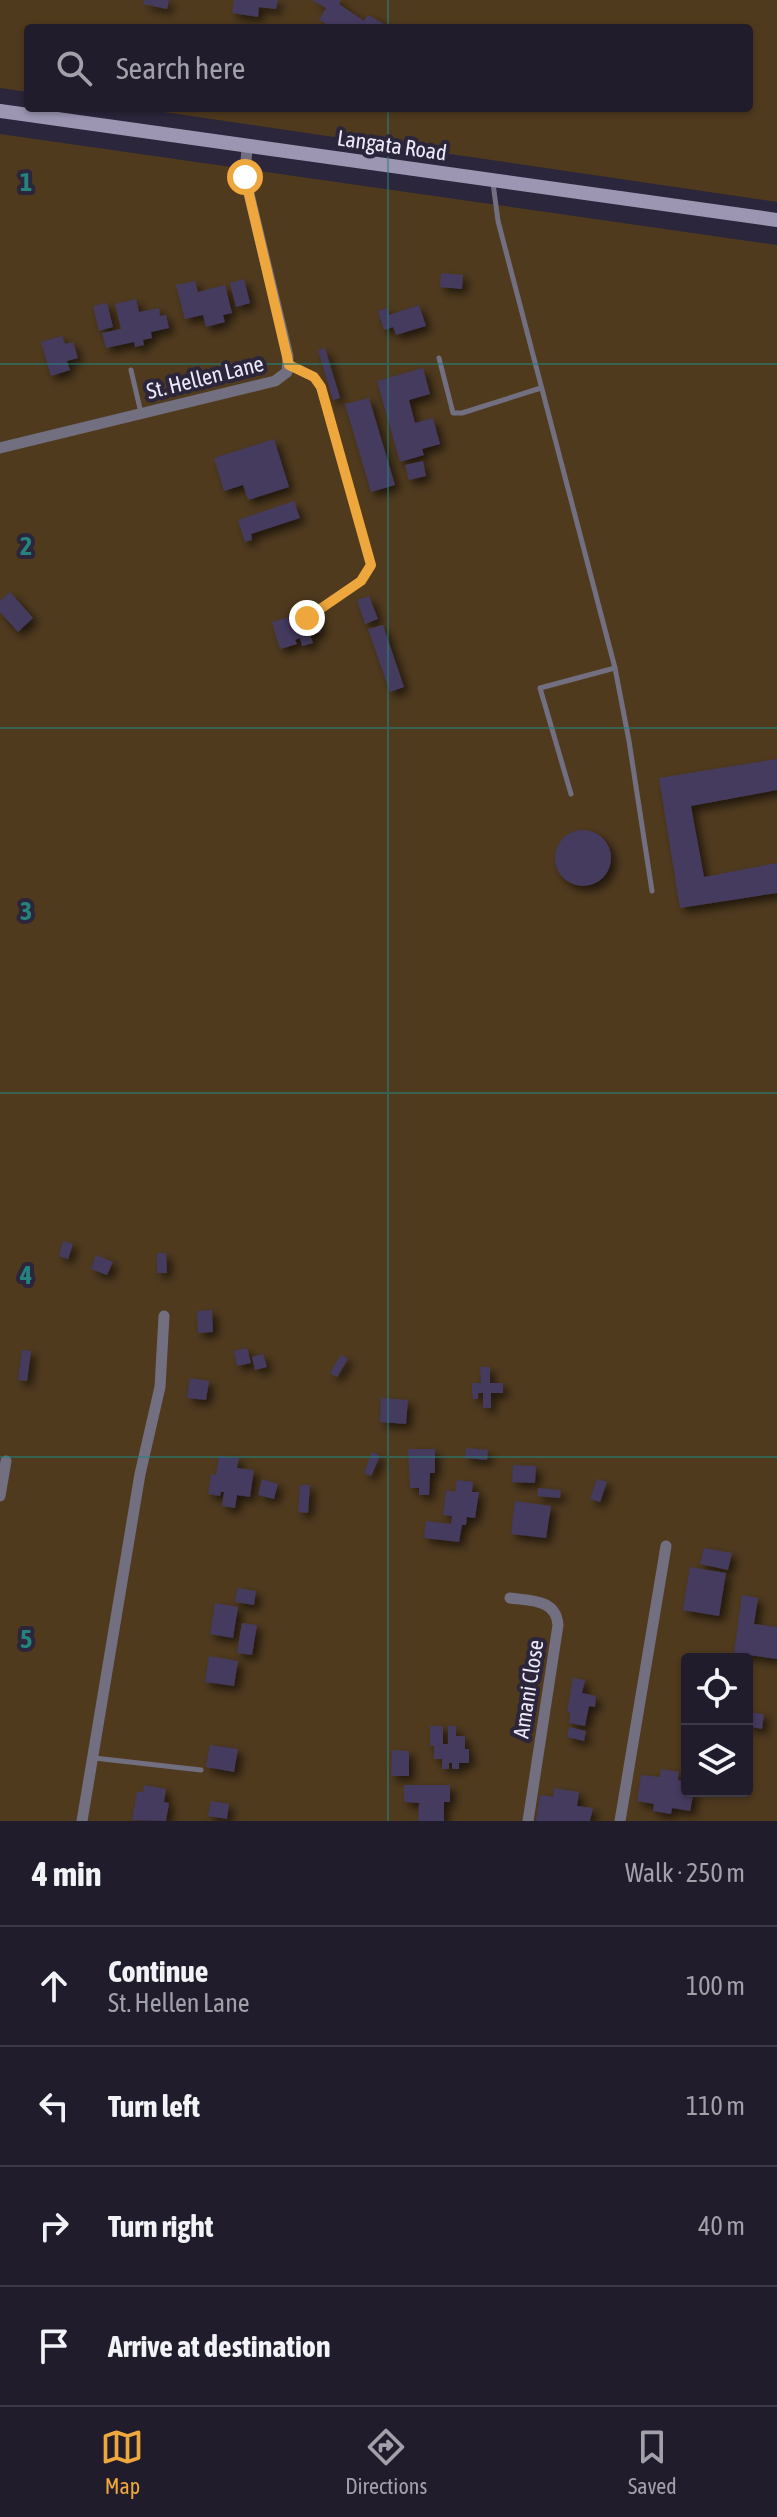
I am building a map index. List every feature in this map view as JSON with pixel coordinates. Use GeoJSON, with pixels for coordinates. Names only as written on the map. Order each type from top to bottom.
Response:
{"type":"FeatureCollection","features":[{"type":"Feature","properties":{"kind":"main road","name":"Langata Road"},"geometry":{"type":"LineString","coordinates":[[0,111],[777,220]]}},
{"type":"Feature","properties":{"kind":"street","name":"St. Hellen Lane"},"geometry":{"type":"LineString","coordinates":[[0,448],[275,381],[287,372],[289,365],[245,177],[247,147]]}},
{"type":"Feature","properties":{"kind":"street"},"geometry":{"type":"LineString","coordinates":[[82,1821],[140,1474],[160,1387],[164,1316]]}},
{"type":"Feature","properties":{"kind":"street"},"geometry":{"type":"LineString","coordinates":[[0,1496],[6,1461]]}},
{"type":"Feature","properties":{"kind":"street"},"geometry":{"type":"LineString","coordinates":[[620,1821],[666,1546]]}},
{"type":"Feature","properties":{"kind":"street","name":"Amani Close"},"geometry":{"type":"LineString","coordinates":[[510,1598],[551,1607],[557,1614],[558,1625],[528,1821]]}},
{"type":"Feature","properties":{"kind":"lane"},"geometry":{"type":"LineString","coordinates":[[493,182],[498,221],[615,668],[652,891]]}},
{"type":"Feature","properties":{"kind":"lane"},"geometry":{"type":"LineString","coordinates":[[439,358],[453,413],[462,413],[541,388]]}},
{"type":"Feature","properties":{"kind":"lane"},"geometry":{"type":"LineString","coordinates":[[289,365],[314,377],[321,387],[371,565],[361,581],[307,618]]}},
{"type":"Feature","properties":{"kind":"lane"},"geometry":{"type":"LineString","coordinates":[[131,370],[141,414]]}},
{"type":"Feature","properties":{"kind":"lane"},"geometry":{"type":"LineString","coordinates":[[571,794],[540,688],[615,668]]}},
{"type":"Feature","properties":{"kind":"lane"},"geometry":{"type":"LineString","coordinates":[[93,1758],[201,1770]]}},
{"type":"Feature","properties":{"kind":"shaded area"},"geometry":{"type":"Polygon","coordinates":[[[0,0],[777,0],[777,202],[163,112],[753,112],[753,24],[24,24],[24,91],[0,88],[0,0]]]}},
{"type":"Feature","properties":{"kind":"shaded area"},"geometry":{"type":"Polygon","coordinates":[[[0,134],[777,245],[777,1821],[0,1821],[0,134]]]}},
{"type":"Feature","properties":{"kind":"building"},"geometry":{"type":"Polygon","coordinates":[[[144,0],[169,0],[167,9],[143,4],[144,0]]]}},
{"type":"Feature","properties":{"kind":"building"},"geometry":{"type":"Polygon","coordinates":[[[234,0],[278,0],[276,9],[259,7],[258,17],[232,13],[234,0]]]}},
{"type":"Feature","properties":{"kind":"building"},"geometry":{"type":"Polygon","coordinates":[[[312,0],[341,0],[339,4],[364,21],[370,16],[384,24],[324,24],[319,20],[326,8],[312,0]]]}},
{"type":"Feature","properties":{"kind":"building"},"geometry":{"type":"Polygon","coordinates":[[[441,273],[463,275],[462,289],[440,287],[441,273]]]}},
{"type":"Feature","properties":{"kind":"building"},"geometry":{"type":"Polygon","coordinates":[[[244,279],[250,303],[236,307],[230,283],[244,279]]]}},
{"type":"Feature","properties":{"kind":"building"},"geometry":{"type":"Polygon","coordinates":[[[195,281],[198,292],[225,285],[232,313],[223,315],[225,322],[206,327],[203,315],[185,319],[176,285],[195,281]]]}},
{"type":"Feature","properties":{"kind":"building"},"geometry":{"type":"Polygon","coordinates":[[[136,299],[139,312],[159,308],[160,316],[166,315],[169,328],[151,332],[152,338],[143,340],[144,345],[135,347],[134,342],[106,348],[102,333],[121,329],[115,304],[136,299]]]}},
{"type":"Feature","properties":{"kind":"building"},"geometry":{"type":"Polygon","coordinates":[[[107,303],[113,327],[99,331],[93,306],[107,303]]]}},
{"type":"Feature","properties":{"kind":"building"},"geometry":{"type":"Polygon","coordinates":[[[419,305],[426,326],[396,335],[393,327],[384,330],[378,311],[388,308],[389,315],[419,305]]]}},
{"type":"Feature","properties":{"kind":"building"},"geometry":{"type":"Polygon","coordinates":[[[62,336],[65,344],[73,342],[78,358],[67,361],[70,370],[51,376],[41,342],[62,336]]]}},
{"type":"Feature","properties":{"kind":"building"},"geometry":{"type":"Polygon","coordinates":[[[325,348],[340,398],[333,400],[318,350],[325,348]]]}},
{"type":"Feature","properties":{"kind":"building"},"geometry":{"type":"Polygon","coordinates":[[[423,368],[430,394],[409,400],[415,423],[433,418],[440,444],[422,449],[424,455],[400,462],[377,381],[423,368]]]}},
{"type":"Feature","properties":{"kind":"building"},"geometry":{"type":"Polygon","coordinates":[[[369,398],[395,485],[371,492],[345,404],[369,398]]]}},
{"type":"Feature","properties":{"kind":"building"},"geometry":{"type":"Polygon","coordinates":[[[274,439],[289,487],[248,500],[243,485],[224,491],[214,458],[274,439]]]}},
{"type":"Feature","properties":{"kind":"building"},"geometry":{"type":"Polygon","coordinates":[[[423,461],[426,476],[409,480],[405,465],[423,461]]]}},
{"type":"Feature","properties":{"kind":"building"},"geometry":{"type":"Polygon","coordinates":[[[294,501],[300,518],[251,534],[252,540],[245,542],[238,520],[294,501]]]}},
{"type":"Feature","properties":{"kind":"building"},"geometry":{"type":"Polygon","coordinates":[[[10,592],[33,618],[18,632],[0,612],[0,601],[10,592]]]}},
{"type":"Feature","properties":{"kind":"building"},"geometry":{"type":"Polygon","coordinates":[[[369,596],[378,619],[365,624],[357,600],[369,596]]]}},
{"type":"Feature","properties":{"kind":"building"},"geometry":{"type":"Polygon","coordinates":[[[314,609],[321,632],[310,635],[313,643],[302,646],[300,638],[295,640],[297,644],[280,649],[272,622],[314,609]]]}},
{"type":"Feature","properties":{"kind":"building"},"geometry":{"type":"Polygon","coordinates":[[[383,625],[404,687],[390,692],[368,629],[383,625]]]}},
{"type":"Feature","properties":{"kind":"building"},"geometry":{"type":"Polygon","coordinates":[[[777,759],[777,790],[691,806],[704,877],[777,863],[777,893],[680,908],[659,778],[777,759]]]}},
{"type":"Feature","properties":{"kind":"building"},"geometry":{"type":"Polygon","coordinates":[[[583,830],[603,838],[611,858],[603,878],[583,886],[563,878],[555,858],[563,838],[583,830]]]}},
{"type":"Feature","properties":{"kind":"building"},"geometry":{"type":"Polygon","coordinates":[[[63,1241],[73,1244],[68,1259],[59,1256],[63,1241]]]}},
{"type":"Feature","properties":{"kind":"building"},"geometry":{"type":"Polygon","coordinates":[[[157,1253],[166,1253],[167,1273],[157,1273],[157,1253]]]}},
{"type":"Feature","properties":{"kind":"building"},"geometry":{"type":"Polygon","coordinates":[[[96,1255],[113,1262],[107,1275],[91,1269],[96,1255]]]}},
{"type":"Feature","properties":{"kind":"building"},"geometry":{"type":"Polygon","coordinates":[[[212,1310],[213,1332],[198,1333],[197,1311],[212,1310]]]}},
{"type":"Feature","properties":{"kind":"building"},"geometry":{"type":"Polygon","coordinates":[[[247,1348],[251,1363],[237,1366],[234,1351],[247,1348]]]}},
{"type":"Feature","properties":{"kind":"building"},"geometry":{"type":"Polygon","coordinates":[[[22,1350],[31,1351],[27,1381],[18,1380],[22,1350]]]}},
{"type":"Feature","properties":{"kind":"building"},"geometry":{"type":"Polygon","coordinates":[[[263,1354],[267,1367],[255,1370],[252,1357],[263,1354]]]}},
{"type":"Feature","properties":{"kind":"building"},"geometry":{"type":"Polygon","coordinates":[[[341,1355],[348,1359],[337,1377],[330,1373],[341,1355]]]}},
{"type":"Feature","properties":{"kind":"building"},"geometry":{"type":"Polygon","coordinates":[[[480,1367],[490,1367],[490,1383],[503,1383],[503,1393],[491,1393],[491,1408],[483,1408],[483,1393],[478,1393],[478,1399],[473,1399],[472,1383],[481,1383],[480,1367]]]}},
{"type":"Feature","properties":{"kind":"building"},"geometry":{"type":"Polygon","coordinates":[[[190,1378],[209,1381],[206,1400],[187,1398],[190,1378]]]}},
{"type":"Feature","properties":{"kind":"building"},"geometry":{"type":"Polygon","coordinates":[[[381,1398],[408,1400],[406,1424],[380,1422],[381,1398]]]}},
{"type":"Feature","properties":{"kind":"building"},"geometry":{"type":"Polygon","coordinates":[[[466,1448],[488,1450],[487,1460],[465,1458],[466,1448]]]}},
{"type":"Feature","properties":{"kind":"building"},"geometry":{"type":"Polygon","coordinates":[[[408,1449],[435,1449],[435,1473],[430,1473],[429,1495],[419,1495],[419,1488],[410,1488],[408,1449]]]}},
{"type":"Feature","properties":{"kind":"building"},"geometry":{"type":"Polygon","coordinates":[[[372,1452],[380,1456],[371,1476],[364,1473],[372,1452]]]}},
{"type":"Feature","properties":{"kind":"building"},"geometry":{"type":"Polygon","coordinates":[[[219,1456],[239,1458],[237,1468],[254,1470],[250,1497],[237,1495],[235,1508],[222,1506],[224,1492],[220,1496],[208,1494],[211,1474],[216,1475],[219,1456]]]}},
{"type":"Feature","properties":{"kind":"building"},"geometry":{"type":"Polygon","coordinates":[[[513,1465],[536,1466],[535,1483],[512,1482],[513,1465]]]}},
{"type":"Feature","properties":{"kind":"building"},"geometry":{"type":"Polygon","coordinates":[[[262,1479],[278,1484],[274,1499],[258,1495],[262,1479]]]}},
{"type":"Feature","properties":{"kind":"building"},"geometry":{"type":"Polygon","coordinates":[[[597,1479],[607,1482],[600,1502],[590,1499],[597,1479]]]}},
{"type":"Feature","properties":{"kind":"building"},"geometry":{"type":"Polygon","coordinates":[[[457,1480],[473,1482],[472,1492],[479,1492],[475,1518],[467,1517],[459,1542],[424,1538],[426,1521],[451,1524],[452,1516],[443,1515],[446,1490],[455,1492],[457,1480]]]}},
{"type":"Feature","properties":{"kind":"building"},"geometry":{"type":"Polygon","coordinates":[[[300,1485],[310,1485],[308,1513],[298,1512],[300,1485]]]}},
{"type":"Feature","properties":{"kind":"building"},"geometry":{"type":"Polygon","coordinates":[[[538,1488],[561,1490],[560,1498],[537,1496],[538,1488]]]}},
{"type":"Feature","properties":{"kind":"building"},"geometry":{"type":"Polygon","coordinates":[[[515,1501],[551,1506],[546,1538],[511,1534],[515,1501]]]}},
{"type":"Feature","properties":{"kind":"building"},"geometry":{"type":"Polygon","coordinates":[[[704,1548],[732,1553],[728,1570],[700,1564],[704,1548]]]}},
{"type":"Feature","properties":{"kind":"building"},"geometry":{"type":"Polygon","coordinates":[[[690,1567],[726,1573],[719,1616],[683,1610],[690,1567]]]}},
{"type":"Feature","properties":{"kind":"building"},"geometry":{"type":"Polygon","coordinates":[[[237,1588],[256,1591],[254,1605],[235,1602],[237,1588]]]}},
{"type":"Feature","properties":{"kind":"building"},"geometry":{"type":"Polygon","coordinates":[[[742,1595],[758,1598],[754,1624],[777,1627],[777,1659],[753,1656],[753,1653],[734,1653],[742,1595]]]}},
{"type":"Feature","properties":{"kind":"building"},"geometry":{"type":"Polygon","coordinates":[[[215,1603],[238,1607],[233,1638],[210,1634],[215,1603]]]}},
{"type":"Feature","properties":{"kind":"building"},"geometry":{"type":"Polygon","coordinates":[[[242,1623],[257,1625],[252,1655],[237,1653],[242,1623]]]}},
{"type":"Feature","properties":{"kind":"building"},"geometry":{"type":"Polygon","coordinates":[[[209,1656],[238,1661],[234,1686],[205,1682],[209,1656]]]}},
{"type":"Feature","properties":{"kind":"building"},"geometry":{"type":"Polygon","coordinates":[[[573,1678],[585,1680],[582,1693],[596,1696],[595,1707],[589,1706],[585,1726],[569,1723],[570,1713],[567,1712],[573,1678]]]}},
{"type":"Feature","properties":{"kind":"building"},"geometry":{"type":"Polygon","coordinates":[[[753,1713],[764,1714],[762,1729],[753,1727],[753,1713]]]}},
{"type":"Feature","properties":{"kind":"building"},"geometry":{"type":"Polygon","coordinates":[[[430,1726],[443,1726],[443,1744],[448,1744],[448,1726],[456,1726],[456,1736],[465,1736],[469,1763],[459,1763],[459,1769],[452,1769],[452,1763],[449,1763],[449,1769],[442,1769],[442,1759],[434,1759],[434,1746],[430,1746],[430,1726]]]}},
{"type":"Feature","properties":{"kind":"building"},"geometry":{"type":"Polygon","coordinates":[[[569,1727],[586,1731],[584,1741],[567,1737],[569,1727]]]}},
{"type":"Feature","properties":{"kind":"building"},"geometry":{"type":"Polygon","coordinates":[[[210,1745],[238,1749],[234,1772],[206,1767],[210,1745]]]}},
{"type":"Feature","properties":{"kind":"building"},"geometry":{"type":"Polygon","coordinates":[[[392,1750],[409,1751],[409,1776],[391,1776],[392,1750]]]}},
{"type":"Feature","properties":{"kind":"building"},"geometry":{"type":"Polygon","coordinates":[[[661,1769],[679,1772],[681,1797],[693,1797],[690,1811],[672,1808],[671,1814],[653,1811],[654,1804],[637,1801],[641,1775],[660,1777],[661,1769]]]}},
{"type":"Feature","properties":{"kind":"building"},"geometry":{"type":"Polygon","coordinates":[[[144,1785],[166,1789],[164,1802],[169,1803],[166,1821],[132,1820],[137,1792],[143,1792],[144,1785]]]}},
{"type":"Feature","properties":{"kind":"building"},"geometry":{"type":"Polygon","coordinates":[[[404,1785],[450,1785],[450,1802],[444,1802],[444,1821],[418,1821],[419,1803],[404,1802],[404,1785]]]}},
{"type":"Feature","properties":{"kind":"building"},"geometry":{"type":"Polygon","coordinates":[[[554,1788],[579,1792],[577,1806],[593,1808],[590,1821],[536,1821],[540,1795],[553,1797],[554,1788]]]}},
{"type":"Feature","properties":{"kind":"building"},"geometry":{"type":"Polygon","coordinates":[[[211,1801],[229,1804],[227,1819],[208,1816],[211,1801]]]}},
{"type":"Feature","properties":{"kind":"route"},"geometry":{"type":"LineString","coordinates":[[245,177],[289,365],[314,377],[321,387],[371,565],[361,581],[307,618]]}}]}
